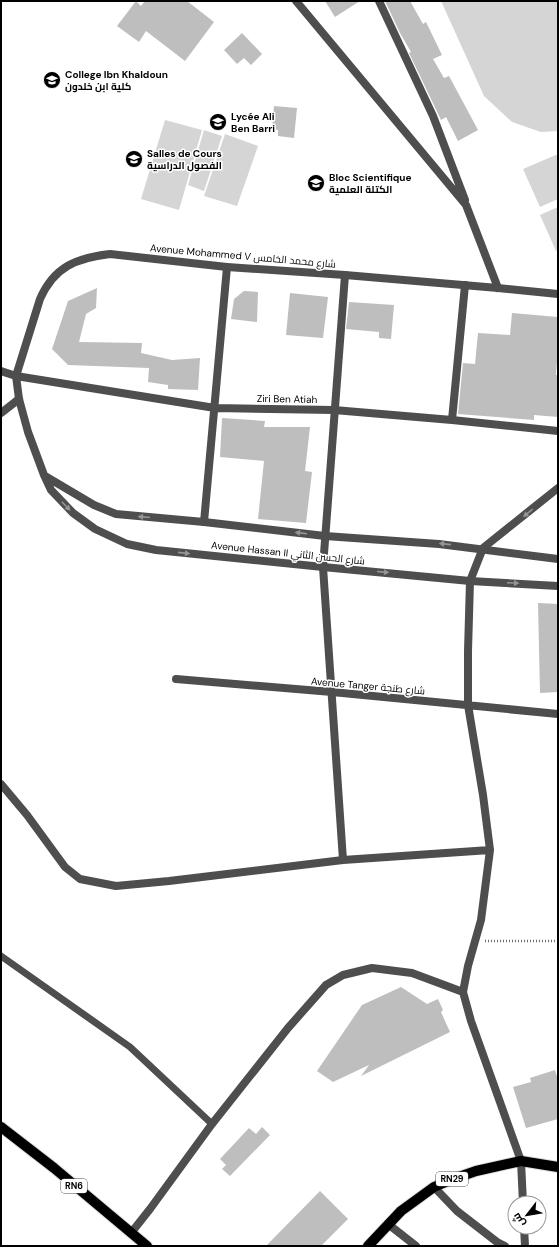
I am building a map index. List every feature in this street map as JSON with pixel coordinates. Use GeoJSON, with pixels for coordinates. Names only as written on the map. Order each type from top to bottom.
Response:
{"type":"FeatureCollection","features":[{"type":"Feature","properties":{"kind":"main road","name":"RN6"},"geometry":{"type":"LineString","coordinates":[[1,1127],[54,1168],[147,1246]]}},
{"type":"Feature","properties":{"kind":"main road","name":"RN29"},"geometry":{"type":"LineString","coordinates":[[368,1246],[401,1211],[434,1188],[453,1179],[476,1171],[521,1161],[558,1167]]}},
{"type":"Feature","properties":{"kind":"street"},"geometry":{"type":"LineString","coordinates":[[296,1],[466,205]]}},
{"type":"Feature","properties":{"kind":"street"},"geometry":{"type":"LineString","coordinates":[[380,1],[434,116],[498,288]]}},
{"type":"Feature","properties":{"kind":"street","name":"Avenue Mohammed V شارع محمد الخامس"},"geometry":{"type":"LineString","coordinates":[[16,376],[45,288],[56,274],[67,266],[91,256],[110,254],[227,267],[345,275],[558,294]]}},
{"type":"Feature","properties":{"kind":"street"},"geometry":{"type":"LineString","coordinates":[[204,522],[227,267]]}},
{"type":"Feature","properties":{"kind":"street"},"geometry":{"type":"LineString","coordinates":[[343,860],[323,567],[345,275]]}},
{"type":"Feature","properties":{"kind":"street"},"geometry":{"type":"LineString","coordinates":[[452,420],[465,285]]}},
{"type":"Feature","properties":{"kind":"street"},"geometry":{"type":"LineString","coordinates":[[1,371],[16,376]]}},
{"type":"Feature","properties":{"kind":"street","name":"Avenue Hassan II شارع الحسن الثاني"},"geometry":{"type":"LineString","coordinates":[[16,376],[18,399],[28,432],[51,490],[73,513],[95,529],[127,544],[156,550],[323,567],[470,581],[558,586]]}},
{"type":"Feature","properties":{"kind":"street","name":"Ziri Ben Atiah"},"geometry":{"type":"LineString","coordinates":[[16,376],[215,408],[334,410],[558,431]]}},
{"type":"Feature","properties":{"kind":"street"},"geometry":{"type":"LineString","coordinates":[[1,413],[18,399]]}},
{"type":"Feature","properties":{"kind":"street","name":"Avenue Hassan II شارع الحسن الثاني"},"geometry":{"type":"LineString","coordinates":[[44,475],[87,502],[116,514],[204,522],[325,536],[483,548],[558,558]]}},
{"type":"Feature","properties":{"kind":"street"},"geometry":{"type":"LineString","coordinates":[[523,1195],[521,1161],[471,1022],[463,992],[483,908],[490,850],[483,795],[468,705],[470,581],[483,548],[558,488]]}},
{"type":"Feature","properties":{"kind":"street","name":"Avenue Tanger شارع طنجة"},"geometry":{"type":"LineString","coordinates":[[176,679],[332,692],[558,714]]}},
{"type":"Feature","properties":{"kind":"street"},"geometry":{"type":"LineString","coordinates":[[1,784],[27,815],[65,867],[80,879],[116,886],[169,882],[343,860],[490,850]]}},
{"type":"Feature","properties":{"kind":"street"},"geometry":{"type":"LineString","coordinates":[[131,1233],[212,1124],[288,1028],[326,985],[343,975],[372,968],[412,973],[463,992]]}},
{"type":"Feature","properties":{"kind":"street"},"geometry":{"type":"LineString","coordinates":[[434,1188],[457,1211],[497,1242],[505,1246]]}},
{"type":"Feature","properties":{"kind":"street"},"geometry":{"type":"LineString","coordinates":[[388,1224],[416,1246]]}},
{"type":"Feature","properties":{"kind":"street"},"geometry":{"type":"LineString","coordinates":[[524,1235],[525,1246]]}},
{"type":"Feature","properties":{"kind":"lane"},"geometry":{"type":"LineString","coordinates":[[1,956],[130,1047],[212,1124]]}},
{"type":"Feature","properties":{"kind":"path"},"geometry":{"type":"LineString","coordinates":[[475,941],[558,941]]}},
{"type":"Feature","properties":{"kind":"shaded area"},"geometry":{"type":"Polygon","coordinates":[[[441,1],[558,1],[558,131],[541,132],[512,122],[484,96],[441,1]]]}},
{"type":"Feature","properties":{"kind":"shaded area"},"geometry":{"type":"Polygon","coordinates":[[[165,120],[202,130],[179,210],[141,199],[165,120]]]}},
{"type":"Feature","properties":{"kind":"shaded area"},"geometry":{"type":"Polygon","coordinates":[[[204,130],[222,136],[204,191],[188,185],[204,130]]]}},
{"type":"Feature","properties":{"kind":"shaded area"},"geometry":{"type":"Polygon","coordinates":[[[225,134],[258,146],[237,206],[204,196],[225,134]]]}},
{"type":"Feature","properties":{"kind":"shaded area"},"geometry":{"type":"Polygon","coordinates":[[[558,154],[558,199],[540,207],[523,169],[558,154]]]}},
{"type":"Feature","properties":{"kind":"shaded area"},"geometry":{"type":"Polygon","coordinates":[[[558,207],[558,250],[556,251],[540,215],[558,207]]]}},
{"type":"Feature","properties":{"kind":"building"},"geometry":{"type":"Polygon","coordinates":[[[136,1],[141,6],[145,1],[187,1],[214,22],[185,61],[146,31],[139,42],[117,26],[136,1]]]}},
{"type":"Feature","properties":{"kind":"building"},"geometry":{"type":"Polygon","coordinates":[[[325,1],[360,1],[335,17],[325,1]]]}},
{"type":"Feature","properties":{"kind":"building"},"geometry":{"type":"Polygon","coordinates":[[[385,1],[410,1],[423,24],[426,22],[442,55],[433,59],[444,78],[449,76],[478,130],[458,141],[446,117],[441,120],[409,53],[411,52],[385,1]]]}},
{"type":"Feature","properties":{"kind":"building"},"geometry":{"type":"Polygon","coordinates":[[[242,33],[262,54],[251,65],[244,58],[237,64],[224,50],[242,33]]]}},
{"type":"Feature","properties":{"kind":"building"},"geometry":{"type":"Polygon","coordinates":[[[274,106],[297,108],[294,138],[278,136],[278,130],[272,129],[274,106]]]}},
{"type":"Feature","properties":{"kind":"building"},"geometry":{"type":"Polygon","coordinates":[[[97,288],[96,308],[86,314],[79,342],[142,343],[141,353],[172,360],[200,358],[198,390],[168,389],[168,385],[148,382],[149,368],[68,365],[52,349],[68,301],[97,288]]]}},
{"type":"Feature","properties":{"kind":"building"},"geometry":{"type":"Polygon","coordinates":[[[244,291],[258,292],[257,322],[231,319],[234,299],[244,291]]]}},
{"type":"Feature","properties":{"kind":"building"},"geometry":{"type":"Polygon","coordinates":[[[290,293],[328,297],[323,338],[286,335],[290,293]]]}},
{"type":"Feature","properties":{"kind":"building"},"geometry":{"type":"Polygon","coordinates":[[[349,302],[394,305],[391,339],[379,338],[379,332],[346,329],[349,302]]]}},
{"type":"Feature","properties":{"kind":"building"},"geometry":{"type":"Polygon","coordinates":[[[512,313],[558,317],[556,375],[558,375],[558,417],[534,415],[534,420],[458,414],[463,363],[475,364],[478,333],[510,335],[512,313]]]}},
{"type":"Feature","properties":{"kind":"building"},"geometry":{"type":"Polygon","coordinates":[[[222,418],[265,421],[264,427],[310,427],[305,471],[312,472],[306,523],[258,519],[264,461],[220,457],[222,418]]]}},
{"type":"Feature","properties":{"kind":"building"},"geometry":{"type":"Polygon","coordinates":[[[538,603],[558,604],[558,692],[540,693],[538,603]]]}},
{"type":"Feature","properties":{"kind":"building"},"geometry":{"type":"Polygon","coordinates":[[[401,987],[427,1004],[438,999],[443,1010],[441,1012],[450,1032],[361,1076],[369,1065],[333,1082],[317,1071],[362,1005],[401,987]]]}},
{"type":"Feature","properties":{"kind":"building"},"geometry":{"type":"Polygon","coordinates":[[[555,1070],[558,1080],[558,1119],[526,1128],[513,1087],[531,1082],[530,1078],[555,1070]]]}},
{"type":"Feature","properties":{"kind":"building"},"geometry":{"type":"Polygon","coordinates":[[[262,1127],[270,1135],[230,1176],[222,1169],[226,1165],[220,1159],[249,1128],[256,1134],[262,1127]]]}},
{"type":"Feature","properties":{"kind":"building"},"geometry":{"type":"Polygon","coordinates":[[[320,1191],[348,1219],[321,1246],[266,1246],[320,1191]]]}},
{"type":"Feature","properties":{"kind":"place","name":"College Ibn Khaldoun كلية ابن خلدون"},"geometry":{"type":"Point","coordinates":[52,80]}},
{"type":"Feature","properties":{"kind":"place","name":"Lycée Ali Ben Barri"},"geometry":{"type":"Point","coordinates":[218,122]}},
{"type":"Feature","properties":{"kind":"place","name":"Salles de Cours الفصول الدراسية"},"geometry":{"type":"Point","coordinates":[134,159]}},
{"type":"Feature","properties":{"kind":"place","name":"Bloc Scientifique الكتلة العلمية"},"geometry":{"type":"Point","coordinates":[316,183]}}]}
